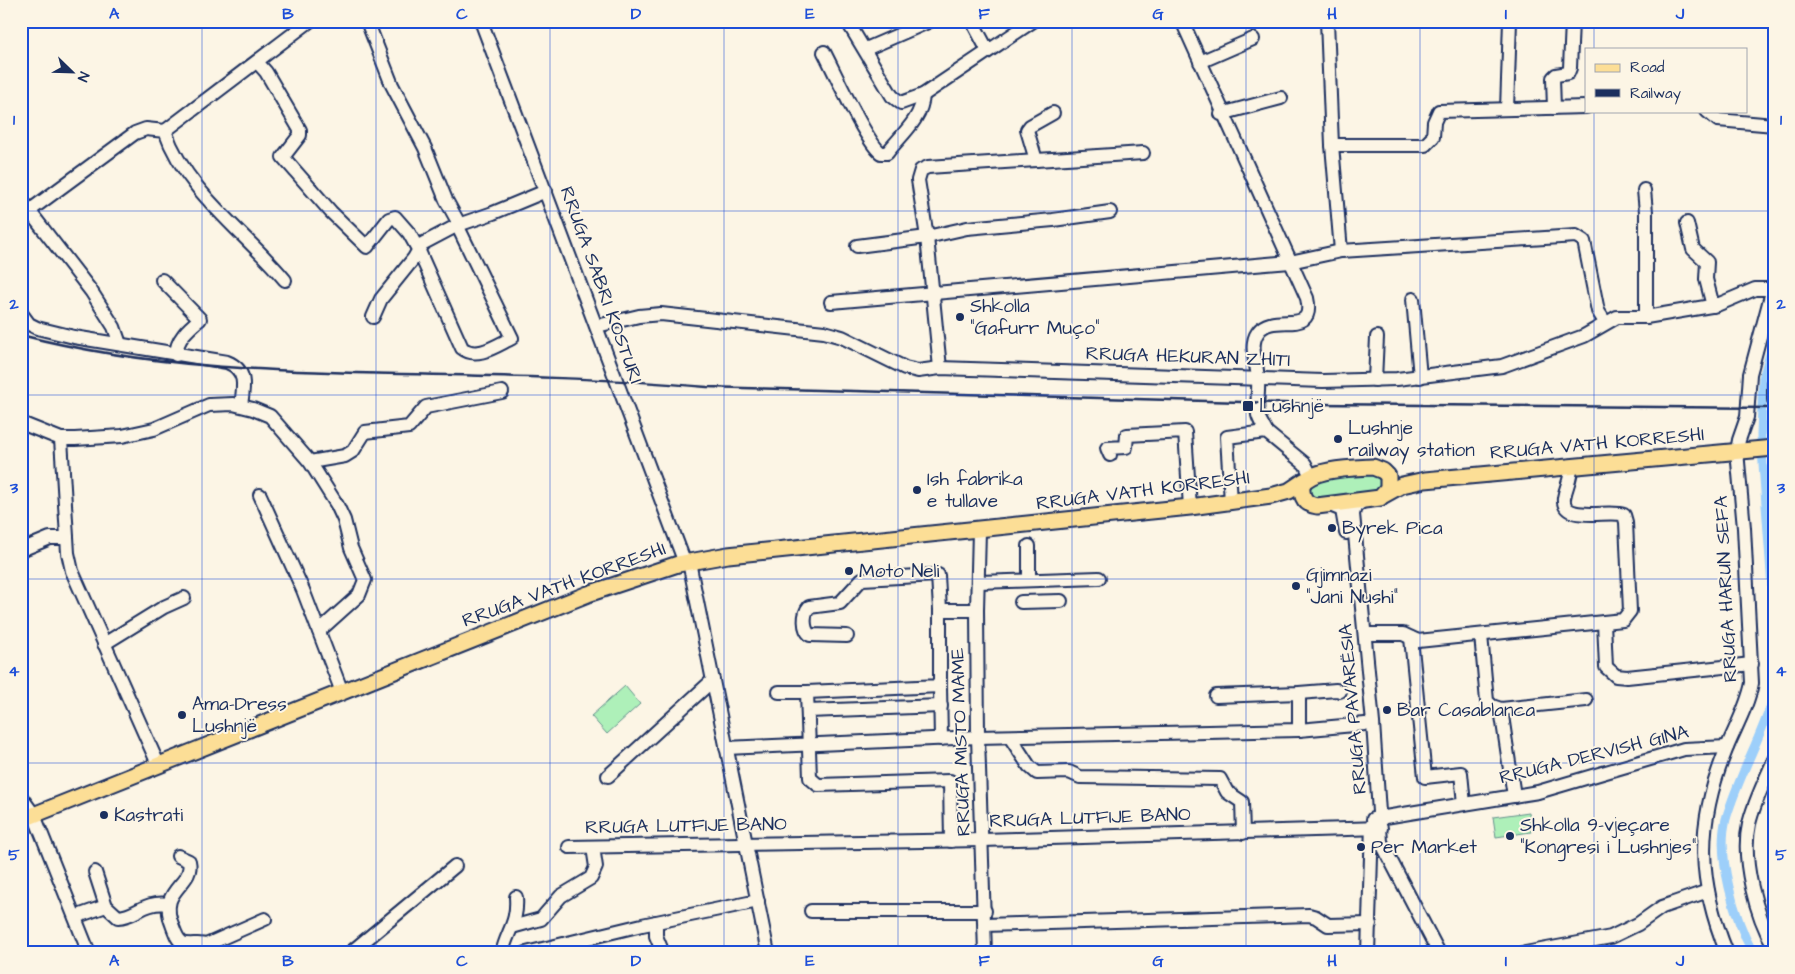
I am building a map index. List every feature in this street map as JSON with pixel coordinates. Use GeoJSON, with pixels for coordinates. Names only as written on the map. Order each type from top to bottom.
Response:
{"type":"FeatureCollection","features":[{"type":"Feature","properties":{"kind":"main road","name":"RRUGA VATH KORRESHI"},"geometry":{"type":"LineString","coordinates":[[1271,496],[1293,498],[1316,506],[1363,501],[1424,480],[1774,448]]}},
{"type":"Feature","properties":{"kind":"main road","name":"RRUGA VATH KORRESHI"},"geometry":{"type":"LineString","coordinates":[[27,817],[588,594],[646,573],[687,562],[719,557],[1190,508],[1271,496],[1289,491],[1308,478],[1367,468],[1406,478],[1424,480]]}},
{"type":"Feature","properties":{"kind":"main road"},"geometry":{"type":"LineString","coordinates":[[1384,495],[1389,485],[1388,476],[1385,472]]}},
{"type":"Feature","properties":{"kind":"main road"},"geometry":{"type":"LineString","coordinates":[[1308,478],[1302,494],[1308,504]]}},
{"type":"Feature","properties":{"kind":"street"},"geometry":{"type":"LineString","coordinates":[[120,344],[114,327],[91,291],[26,215],[135,133],[146,130],[165,131],[310,21]]}},
{"type":"Feature","properties":{"kind":"street"},"geometry":{"type":"LineString","coordinates":[[257,62],[266,72],[300,130],[300,135],[284,152],[283,157],[331,212],[367,247],[388,218],[395,217],[409,233],[418,249],[462,348],[472,354],[479,353],[512,338],[458,225],[425,148],[392,85],[367,21]]}},
{"type":"Feature","properties":{"kind":"street","name":"RRUGA SABRI KOSTURI"},"geometry":{"type":"LineString","coordinates":[[482,21],[687,562],[713,680],[768,953]]}},
{"type":"Feature","properties":{"kind":"street"},"geometry":{"type":"LineString","coordinates":[[847,21],[896,101],[901,103],[923,95],[1031,22]]}},
{"type":"Feature","properties":{"kind":"street"},"geometry":{"type":"LineString","coordinates":[[972,21],[988,51]]}},
{"type":"Feature","properties":{"kind":"street"},"geometry":{"type":"LineString","coordinates":[[1182,21],[1222,114],[1307,298],[1310,310],[1306,318],[1300,321],[1268,323],[1258,331],[1254,340],[1254,353],[1258,378],[1258,416],[1266,432],[1305,464],[1308,478]]}},
{"type":"Feature","properties":{"kind":"street"},"geometry":{"type":"LineString","coordinates":[[1327,21],[1332,145],[1341,252]]}},
{"type":"Feature","properties":{"kind":"street"},"geometry":{"type":"LineString","coordinates":[[1506,109],[1510,21]]}},
{"type":"Feature","properties":{"kind":"street"},"geometry":{"type":"LineString","coordinates":[[1554,108],[1553,78],[1556,75],[1568,73],[1570,68],[1572,21]]}},
{"type":"Feature","properties":{"kind":"street"},"geometry":{"type":"LineString","coordinates":[[868,48],[931,22]]}},
{"type":"Feature","properties":{"kind":"street"},"geometry":{"type":"LineString","coordinates":[[1200,62],[1253,38]]}},
{"type":"Feature","properties":{"kind":"street"},"geometry":{"type":"LineString","coordinates":[[824,52],[868,135],[876,149],[881,153],[887,152],[918,115],[923,106],[923,95]]}},
{"type":"Feature","properties":{"kind":"street"},"geometry":{"type":"LineString","coordinates":[[1222,114],[1281,98]]}},
{"type":"Feature","properties":{"kind":"street"},"geometry":{"type":"LineString","coordinates":[[1332,145],[1426,144],[1434,137],[1434,122],[1439,111],[1585,107]]}},
{"type":"Feature","properties":{"kind":"street"},"geometry":{"type":"LineString","coordinates":[[1708,112],[1718,120],[1774,126]]}},
{"type":"Feature","properties":{"kind":"street"},"geometry":{"type":"LineString","coordinates":[[1036,160],[1027,130],[1030,126],[1053,113]]}},
{"type":"Feature","properties":{"kind":"street"},"geometry":{"type":"LineString","coordinates":[[165,131],[179,161],[200,189],[285,280]]}},
{"type":"Feature","properties":{"kind":"street"},"geometry":{"type":"LineString","coordinates":[[940,368],[927,237],[918,180],[921,170],[928,167],[1143,153]]}},
{"type":"Feature","properties":{"kind":"street"},"geometry":{"type":"LineString","coordinates":[[1644,190],[1647,235],[1646,317]]}},
{"type":"Feature","properties":{"kind":"street"},"geometry":{"type":"LineString","coordinates":[[374,317],[381,300],[414,258],[422,244],[458,225],[493,214],[546,191]]}},
{"type":"Feature","properties":{"kind":"street"},"geometry":{"type":"LineString","coordinates":[[857,246],[927,237],[967,228],[1053,220],[1110,212]]}},
{"type":"Feature","properties":{"kind":"street"},"geometry":{"type":"LineString","coordinates":[[1687,224],[1693,249],[1707,262],[1706,279],[1713,306]]}},
{"type":"Feature","properties":{"kind":"street"},"geometry":{"type":"LineString","coordinates":[[831,302],[1290,262],[1341,252],[1576,236],[1584,241],[1598,311],[1605,322]]}},
{"type":"Feature","properties":{"kind":"street"},"geometry":{"type":"LineString","coordinates":[[162,280],[200,319],[188,328],[180,340],[176,348],[176,355]]}},
{"type":"Feature","properties":{"kind":"street","name":"RRUGA HEKURAN ZHITI"},"geometry":{"type":"LineString","coordinates":[[597,326],[639,316],[661,314],[791,328],[842,337],[905,368],[918,371],[940,368],[1323,381],[1376,380],[1420,377],[1502,366],[1584,336],[1605,322],[1617,317],[1646,317],[1713,306],[1756,289],[1773,286]]}},
{"type":"Feature","properties":{"kind":"street","name":"RRUGA HARUN SEFA"},"geometry":{"type":"LineString","coordinates":[[1727,953],[1708,891],[1704,837],[1706,813],[1712,786],[1748,701],[1752,683],[1739,440],[1746,421],[1750,374],[1773,286]]}},
{"type":"Feature","properties":{"kind":"street"},"geometry":{"type":"LineString","coordinates":[[1413,299],[1420,377]]}},
{"type":"Feature","properties":{"kind":"street"},"geometry":{"type":"LineString","coordinates":[[21,313],[29,324],[37,328],[74,337],[226,362],[237,366],[244,388],[242,404]]}},
{"type":"Feature","properties":{"kind":"street"},"geometry":{"type":"LineString","coordinates":[[1376,380],[1377,337]]}},
{"type":"Feature","properties":{"kind":"street"},"geometry":{"type":"LineString","coordinates":[[1774,383],[1774,400]]}},
{"type":"Feature","properties":{"kind":"street"},"geometry":{"type":"LineString","coordinates":[[310,462],[345,456],[353,451],[365,432],[409,427],[426,407],[502,392]]}},
{"type":"Feature","properties":{"kind":"street"},"geometry":{"type":"LineString","coordinates":[[21,423],[61,439],[122,436],[154,429],[209,405],[242,404],[270,416],[310,462],[337,505],[344,520],[351,548],[365,580],[359,595],[319,631]]}},
{"type":"Feature","properties":{"kind":"street"},"geometry":{"type":"LineString","coordinates":[[1110,455],[1107,448],[1126,447],[1127,436],[1185,432],[1190,508]]}},
{"type":"Feature","properties":{"kind":"street"},"geometry":{"type":"LineString","coordinates":[[1231,502],[1227,437],[1266,432]]}},
{"type":"Feature","properties":{"kind":"street"},"geometry":{"type":"LineString","coordinates":[[61,439],[67,538],[72,571],[158,764]]}},
{"type":"Feature","properties":{"kind":"street"},"geometry":{"type":"LineString","coordinates":[[1365,634],[1403,634],[1418,642],[1623,620],[1630,611],[1626,522],[1624,516],[1617,512],[1577,514],[1571,511],[1566,506],[1564,498],[1571,478],[1570,467]]}},
{"type":"Feature","properties":{"kind":"street"},"geometry":{"type":"LineString","coordinates":[[260,495],[319,631],[342,692]]}},
{"type":"Feature","properties":{"kind":"street","name":"RRUGA PAVARËSIA"},"geometry":{"type":"LineString","coordinates":[[1363,501],[1356,506],[1353,514],[1365,634],[1377,823]]}},
{"type":"Feature","properties":{"kind":"street","name":"RRUGA PAVARËSIA"},"geometry":{"type":"LineString","coordinates":[[1330,504],[1341,508],[1345,519],[1365,724],[1377,823]]}},
{"type":"Feature","properties":{"kind":"street","name":"RRUGA MISTO MAME"},"geometry":{"type":"LineString","coordinates":[[979,530],[977,610],[978,738],[983,840],[985,953]]}},
{"type":"Feature","properties":{"kind":"street"},"geometry":{"type":"LineString","coordinates":[[21,550],[50,538],[67,538]]}},
{"type":"Feature","properties":{"kind":"street"},"geometry":{"type":"LineString","coordinates":[[1029,546],[1029,580]]}},
{"type":"Feature","properties":{"kind":"street"},"geometry":{"type":"LineString","coordinates":[[847,636],[810,635],[806,632],[805,614],[809,606],[840,603],[862,579],[938,575],[941,739]]}},
{"type":"Feature","properties":{"kind":"street"},"geometry":{"type":"LineString","coordinates":[[978,582],[1099,578]]}},
{"type":"Feature","properties":{"kind":"street"},"geometry":{"type":"LineString","coordinates":[[104,644],[164,607],[184,598]]}},
{"type":"Feature","properties":{"kind":"street"},"geometry":{"type":"LineString","coordinates":[[1021,602],[1061,602]]}},
{"type":"Feature","properties":{"kind":"street"},"geometry":{"type":"LineString","coordinates":[[940,610],[977,610]]}},
{"type":"Feature","properties":{"kind":"street"},"geometry":{"type":"LineString","coordinates":[[1604,622],[1606,667],[1616,676],[1627,677],[1752,664]]}},
{"type":"Feature","properties":{"kind":"street"},"geometry":{"type":"LineString","coordinates":[[1481,635],[1487,701],[1492,706],[1501,709],[1586,700]]}},
{"type":"Feature","properties":{"kind":"street"},"geometry":{"type":"LineString","coordinates":[[1411,638],[1425,777],[1461,773],[1464,804]]}},
{"type":"Feature","properties":{"kind":"street"},"geometry":{"type":"LineString","coordinates":[[608,776],[713,680]]}},
{"type":"Feature","properties":{"kind":"street"},"geometry":{"type":"LineString","coordinates":[[779,692],[940,686]]}},
{"type":"Feature","properties":{"kind":"street"},"geometry":{"type":"LineString","coordinates":[[848,690],[848,709]]}},
{"type":"Feature","properties":{"kind":"street"},"geometry":{"type":"LineString","coordinates":[[1216,696],[1340,691]]}},
{"type":"Feature","properties":{"kind":"street"},"geometry":{"type":"LineString","coordinates":[[807,692],[810,778],[818,785],[950,781],[951,841]]}},
{"type":"Feature","properties":{"kind":"street"},"geometry":{"type":"LineString","coordinates":[[1299,693],[1299,730]]}},
{"type":"Feature","properties":{"kind":"street"},"geometry":{"type":"LineString","coordinates":[[808,710],[941,706]]}},
{"type":"Feature","properties":{"kind":"street"},"geometry":{"type":"LineString","coordinates":[[1501,709],[1514,796]]}},
{"type":"Feature","properties":{"kind":"street"},"geometry":{"type":"LineString","coordinates":[[726,748],[941,739],[1299,730],[1365,724]]}},
{"type":"Feature","properties":{"kind":"street"},"geometry":{"type":"LineString","coordinates":[[1010,737],[1029,766],[1037,773],[1069,772],[1080,777],[1215,777],[1220,779],[1227,792],[1242,802],[1243,832]]}},
{"type":"Feature","properties":{"kind":"street","name":"RRUGA DERVISH GINA"},"geometry":{"type":"LineString","coordinates":[[1377,823],[1464,804],[1555,788],[1670,752],[1684,749],[1727,747]]}},
{"type":"Feature","properties":{"kind":"street"},"geometry":{"type":"LineString","coordinates":[[1774,760],[1751,815],[1746,848],[1757,909],[1761,922],[1774,946]]}},
{"type":"Feature","properties":{"kind":"street"},"geometry":{"type":"LineString","coordinates":[[21,797],[27,817],[75,917],[87,952]]}},
{"type":"Feature","properties":{"kind":"street"},"geometry":{"type":"LineString","coordinates":[[1377,823],[1384,850],[1439,953]]}},
{"type":"Feature","properties":{"kind":"street"},"geometry":{"type":"LineString","coordinates":[[1368,953],[1372,856],[1377,823]]}},
{"type":"Feature","properties":{"kind":"street","name":"RRUGA LUTFIJE BANO"},"geometry":{"type":"LineString","coordinates":[[569,847],[951,841],[1243,832],[1377,823]]}},
{"type":"Feature","properties":{"kind":"street"},"geometry":{"type":"LineString","coordinates":[[512,927],[541,919],[561,896],[591,878],[596,867],[593,847]]}},
{"type":"Feature","properties":{"kind":"street"},"geometry":{"type":"LineString","coordinates":[[1372,856],[1377,848],[1384,850]]}},
{"type":"Feature","properties":{"kind":"street"},"geometry":{"type":"LineString","coordinates":[[178,856],[189,861],[191,867],[188,875],[171,896],[168,904],[170,920],[178,939],[188,944],[208,949],[265,919]]}},
{"type":"Feature","properties":{"kind":"street"},"geometry":{"type":"LineString","coordinates":[[350,953],[455,866]]}},
{"type":"Feature","properties":{"kind":"street"},"geometry":{"type":"LineString","coordinates":[[95,872],[106,906],[118,917],[149,904],[168,904]]}},
{"type":"Feature","properties":{"kind":"street"},"geometry":{"type":"LineString","coordinates":[[1525,953],[1611,937],[1638,924],[1662,907],[1708,891]]}},
{"type":"Feature","properties":{"kind":"street"},"geometry":{"type":"LineString","coordinates":[[502,953],[517,907],[516,897]]}},
{"type":"Feature","properties":{"kind":"street"},"geometry":{"type":"LineString","coordinates":[[526,953],[656,922],[758,901]]}},
{"type":"Feature","properties":{"kind":"street"},"geometry":{"type":"LineString","coordinates":[[75,917],[106,906]]}},
{"type":"Feature","properties":{"kind":"street"},"geometry":{"type":"LineString","coordinates":[[811,911],[985,911]]}},
{"type":"Feature","properties":{"kind":"street"},"geometry":{"type":"LineString","coordinates":[[985,925],[1309,916],[1316,916],[1328,925],[1370,924]]}},
{"type":"Feature","properties":{"kind":"street"},"geometry":{"type":"LineString","coordinates":[[656,922],[656,936],[663,953]]}},
{"type":"Feature","properties":{"kind":"green space"},"geometry":{"type":"Polygon","coordinates":[[[1370,474],[1380,478],[1382,484],[1379,491],[1322,499],[1315,499],[1310,493],[1311,485],[1318,479],[1370,474]]]}},
{"type":"Feature","properties":{"kind":"green space"},"geometry":{"type":"Polygon","coordinates":[[[625,686],[640,704],[607,734],[591,716],[625,686]]]}},
{"type":"Feature","properties":{"kind":"green space"},"geometry":{"type":"Polygon","coordinates":[[[1529,812],[1531,832],[1496,837],[1493,817],[1529,812]]]}},
{"type":"Feature","properties":{"kind":"waterway"},"geometry":{"type":"LineString","coordinates":[[1774,340],[1763,378],[1761,436],[1774,615]]}},
{"type":"Feature","properties":{"kind":"waterway"},"geometry":{"type":"LineString","coordinates":[[1753,953],[1740,923],[1729,887],[1723,850],[1724,834],[1731,803],[1774,696]]}},
{"type":"Feature","properties":{"kind":"railway"},"geometry":{"type":"LineString","coordinates":[[21,335],[116,355],[162,361],[209,366],[304,371],[630,381],[707,387],[1317,404],[1774,408]]}},
{"type":"Feature","properties":{"kind":"place","name":"Shkolla \"Gafurr Muço\""},"geometry":{"type":"Point","coordinates":[960,317]}},
{"type":"Feature","properties":{"kind":"place","name":"Lushnjë"},"geometry":{"type":"Point","coordinates":[1248,406]}},
{"type":"Feature","properties":{"kind":"place","name":"Lushnje railway station"},"geometry":{"type":"Point","coordinates":[1338,439]}},
{"type":"Feature","properties":{"kind":"place","name":"Ish fabrika e tullave"},"geometry":{"type":"Point","coordinates":[917,490]}},
{"type":"Feature","properties":{"kind":"place","name":"Byrek Pica"},"geometry":{"type":"Point","coordinates":[1332,528]}},
{"type":"Feature","properties":{"kind":"place","name":"Moto Neli"},"geometry":{"type":"Point","coordinates":[849,571]}},
{"type":"Feature","properties":{"kind":"place","name":"Gjimnazi \"Jani Nushi\""},"geometry":{"type":"Point","coordinates":[1296,586]}},
{"type":"Feature","properties":{"kind":"place","name":"Bar Casablanca"},"geometry":{"type":"Point","coordinates":[1387,710]}},
{"type":"Feature","properties":{"kind":"place","name":"Ama-Dress Lushnjë"},"geometry":{"type":"Point","coordinates":[182,715]}},
{"type":"Feature","properties":{"kind":"place","name":"Kastrati"},"geometry":{"type":"Point","coordinates":[104,815]}},
{"type":"Feature","properties":{"kind":"place","name":"Shkolla 9-vjeçare \"Kongresi i Lushnjes\""},"geometry":{"type":"Point","coordinates":[1510,836]}},
{"type":"Feature","properties":{"kind":"place","name":"Per Market"},"geometry":{"type":"Point","coordinates":[1361,847]}}]}
